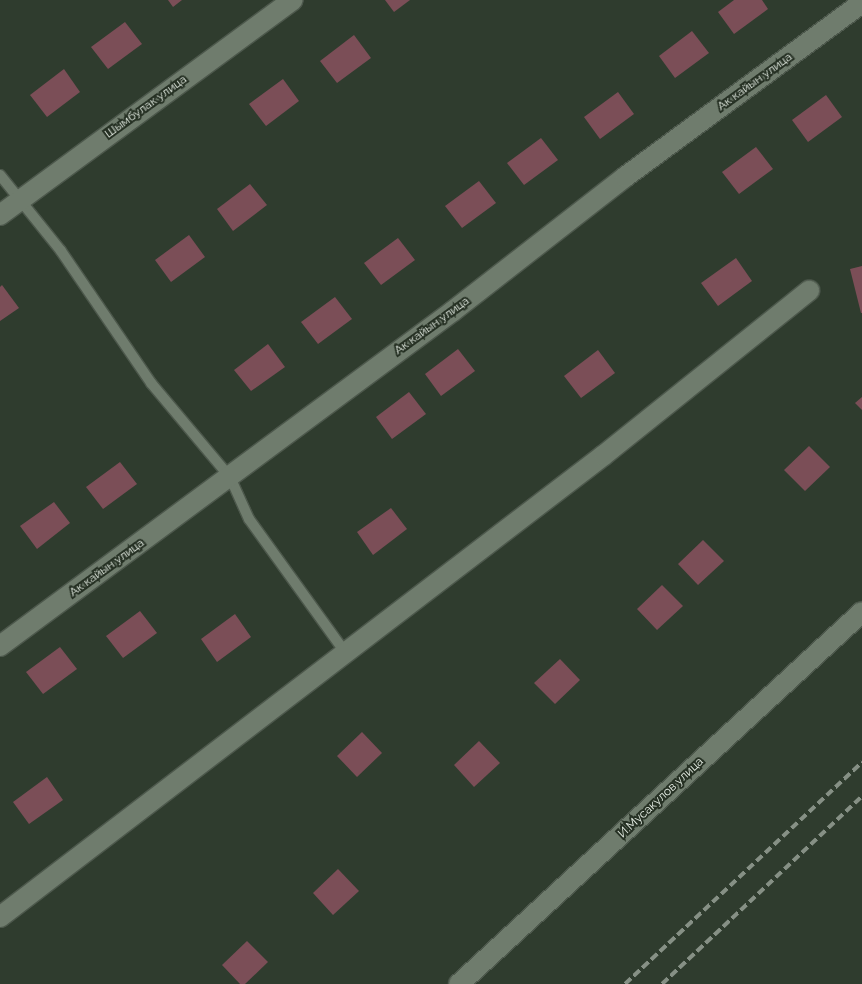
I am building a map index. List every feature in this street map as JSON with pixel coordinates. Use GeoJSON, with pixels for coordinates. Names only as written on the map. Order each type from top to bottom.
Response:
{"type":"FeatureCollection","features":[{"type":"Feature","properties":{"kind":"street","name":"Шымбулак улица"},"geometry":{"type":"LineString","coordinates":[[0,215],[293,0]]}},
{"type":"Feature","properties":{"kind":"street","name":"Ак кайын улица"},"geometry":{"type":"LineString","coordinates":[[0,646],[230,477],[862,3]]}},
{"type":"Feature","properties":{"kind":"street"},"geometry":{"type":"LineString","coordinates":[[0,917],[604,455],[809,291]]}},
{"type":"Feature","properties":{"kind":"street","name":"И.Мусакулов улица"},"geometry":{"type":"LineString","coordinates":[[459,984],[862,612]]}},
{"type":"Feature","properties":{"kind":"lane"},"geometry":{"type":"LineString","coordinates":[[0,175],[61,251],[151,382],[230,477],[249,519],[345,652]]}},
{"type":"Feature","properties":{"kind":"building"},"geometry":{"type":"Polygon","coordinates":[[[168,0],[182,0],[173,7],[168,0]]]}},
{"type":"Feature","properties":{"kind":"building"},"geometry":{"type":"Polygon","coordinates":[[[385,0],[410,0],[394,12],[385,0]]]}},
{"type":"Feature","properties":{"kind":"building"},"geometry":{"type":"Polygon","coordinates":[[[734,0],[762,0],[768,9],[734,34],[718,12],[734,0]]]}},
{"type":"Feature","properties":{"kind":"building"},"geometry":{"type":"Polygon","coordinates":[[[125,22],[142,44],[108,69],[91,47],[125,22]]]}},
{"type":"Feature","properties":{"kind":"building"},"geometry":{"type":"Polygon","coordinates":[[[692,31],[709,53],[675,78],[659,56],[692,31]]]}},
{"type":"Feature","properties":{"kind":"building"},"geometry":{"type":"Polygon","coordinates":[[[354,35],[371,58],[337,83],[320,61],[354,35]]]}},
{"type":"Feature","properties":{"kind":"building"},"geometry":{"type":"Polygon","coordinates":[[[64,69],[80,92],[47,117],[30,95],[64,69]]]}},
{"type":"Feature","properties":{"kind":"building"},"geometry":{"type":"Polygon","coordinates":[[[283,79],[299,101],[266,126],[249,104],[283,79]]]}},
{"type":"Feature","properties":{"kind":"building"},"geometry":{"type":"Polygon","coordinates":[[[618,92],[634,114],[600,139],[584,117],[618,92]]]}},
{"type":"Feature","properties":{"kind":"building"},"geometry":{"type":"Polygon","coordinates":[[[826,95],[842,117],[808,142],[792,120],[826,95]]]}},
{"type":"Feature","properties":{"kind":"building"},"geometry":{"type":"Polygon","coordinates":[[[541,138],[558,160],[524,185],[507,163],[541,138]]]}},
{"type":"Feature","properties":{"kind":"building"},"geometry":{"type":"Polygon","coordinates":[[[756,147],[773,169],[739,194],[722,172],[756,147]]]}},
{"type":"Feature","properties":{"kind":"building"},"geometry":{"type":"Polygon","coordinates":[[[479,181],[496,203],[462,228],[445,206],[479,181]]]}},
{"type":"Feature","properties":{"kind":"building"},"geometry":{"type":"Polygon","coordinates":[[[250,184],[267,205],[233,231],[217,209],[250,184]]]}},
{"type":"Feature","properties":{"kind":"building"},"geometry":{"type":"Polygon","coordinates":[[[189,235],[205,257],[171,282],[155,260],[189,235]]]}},
{"type":"Feature","properties":{"kind":"building"},"geometry":{"type":"Polygon","coordinates":[[[398,238],[415,260],[381,285],[364,263],[398,238]]]}},
{"type":"Feature","properties":{"kind":"building"},"geometry":{"type":"Polygon","coordinates":[[[736,258],[752,281],[718,306],[701,283],[736,258]]]}},
{"type":"Feature","properties":{"kind":"building"},"geometry":{"type":"Polygon","coordinates":[[[862,266],[862,313],[861,313],[850,269],[862,266]]]}},
{"type":"Feature","properties":{"kind":"building"},"geometry":{"type":"Polygon","coordinates":[[[2,285],[19,308],[0,321],[0,287],[2,285]]]}},
{"type":"Feature","properties":{"kind":"building"},"geometry":{"type":"Polygon","coordinates":[[[335,297],[352,319],[318,344],[301,322],[335,297]]]}},
{"type":"Feature","properties":{"kind":"building"},"geometry":{"type":"Polygon","coordinates":[[[268,344],[285,367],[251,391],[234,370],[268,344]]]}},
{"type":"Feature","properties":{"kind":"building"},"geometry":{"type":"Polygon","coordinates":[[[458,349],[475,371],[441,396],[425,374],[458,349]]]}},
{"type":"Feature","properties":{"kind":"building"},"geometry":{"type":"Polygon","coordinates":[[[598,350],[615,373],[581,398],[564,376],[598,350]]]}},
{"type":"Feature","properties":{"kind":"building"},"geometry":{"type":"Polygon","coordinates":[[[409,392],[426,414],[392,439],[376,417],[409,392]]]}},
{"type":"Feature","properties":{"kind":"building"},"geometry":{"type":"Polygon","coordinates":[[[862,397],[862,410],[855,403],[862,397]]]}},
{"type":"Feature","properties":{"kind":"building"},"geometry":{"type":"Polygon","coordinates":[[[809,446],[830,467],[805,491],[784,470],[809,446]]]}},
{"type":"Feature","properties":{"kind":"building"},"geometry":{"type":"Polygon","coordinates":[[[120,462],[137,484],[103,509],[86,487],[120,462]]]}},
{"type":"Feature","properties":{"kind":"building"},"geometry":{"type":"Polygon","coordinates":[[[54,502],[70,523],[37,549],[20,526],[54,502]]]}},
{"type":"Feature","properties":{"kind":"building"},"geometry":{"type":"Polygon","coordinates":[[[391,508],[407,529],[373,555],[357,532],[391,508]]]}},
{"type":"Feature","properties":{"kind":"building"},"geometry":{"type":"Polygon","coordinates":[[[703,540],[724,561],[698,585],[678,564],[703,540]]]}},
{"type":"Feature","properties":{"kind":"building"},"geometry":{"type":"Polygon","coordinates":[[[662,585],[683,606],[657,630],[637,609],[662,585]]]}},
{"type":"Feature","properties":{"kind":"building"},"geometry":{"type":"Polygon","coordinates":[[[140,611],[157,633],[123,658],[106,636],[140,611]]]}},
{"type":"Feature","properties":{"kind":"building"},"geometry":{"type":"Polygon","coordinates":[[[235,614],[251,637],[217,662],[201,639],[235,614]]]}},
{"type":"Feature","properties":{"kind":"building"},"geometry":{"type":"Polygon","coordinates":[[[60,647],[77,669],[43,694],[26,672],[60,647]]]}},
{"type":"Feature","properties":{"kind":"building"},"geometry":{"type":"Polygon","coordinates":[[[560,659],[580,680],[555,704],[534,683],[560,659]]]}},
{"type":"Feature","properties":{"kind":"building"},"geometry":{"type":"Polygon","coordinates":[[[362,732],[382,753],[357,777],[337,756],[362,732]]]}},
{"type":"Feature","properties":{"kind":"building"},"geometry":{"type":"Polygon","coordinates":[[[479,741],[500,763],[474,787],[454,765],[479,741]]]}},
{"type":"Feature","properties":{"kind":"building"},"geometry":{"type":"Polygon","coordinates":[[[47,777],[63,800],[29,824],[13,802],[47,777]]]}},
{"type":"Feature","properties":{"kind":"building"},"geometry":{"type":"Polygon","coordinates":[[[338,869],[359,891],[333,915],[313,893],[338,869]]]}},
{"type":"Feature","properties":{"kind":"building"},"geometry":{"type":"Polygon","coordinates":[[[247,941],[268,962],[245,984],[240,984],[222,965],[247,941]]]}},
{"type":"Feature","properties":{"kind":"railway"},"geometry":{"type":"LineString","coordinates":[[625,984],[862,762]]}},
{"type":"Feature","properties":{"kind":"railway"},"geometry":{"type":"LineString","coordinates":[[662,984],[862,796]]}}]}
